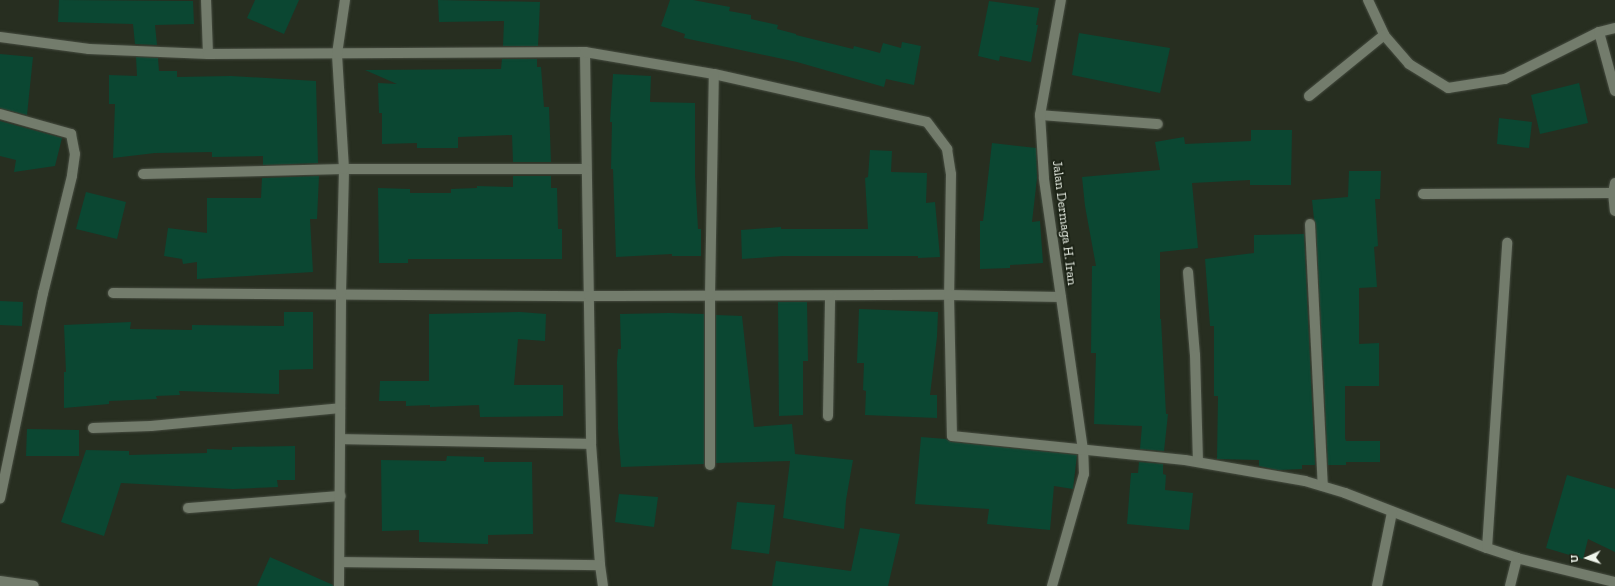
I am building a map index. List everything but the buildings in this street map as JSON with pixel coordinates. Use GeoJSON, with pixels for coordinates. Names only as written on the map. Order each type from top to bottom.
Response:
{"type":"FeatureCollection","features":[{"type":"Feature","properties":{"kind":"street"},"geometry":{"type":"LineString","coordinates":[[206,0],[208,54]]}},
{"type":"Feature","properties":{"kind":"street"},"geometry":{"type":"LineString","coordinates":[[339,586],[341,562],[340,408],[344,169],[337,54],[345,0]]}},
{"type":"Feature","properties":{"kind":"street","name":"Jalan Dermaga H. Iran"},"geometry":{"type":"LineString","coordinates":[[1052,586],[1084,474],[1083,450],[1044,178],[1040,115],[1060,0]]}},
{"type":"Feature","properties":{"kind":"street"},"geometry":{"type":"LineString","coordinates":[[1368,0],[1384,35],[1410,64],[1448,88],[1505,79],[1599,32],[1615,28]]}},
{"type":"Feature","properties":{"kind":"street"},"geometry":{"type":"LineString","coordinates":[[1599,32],[1615,92]]}},
{"type":"Feature","properties":{"kind":"street"},"geometry":{"type":"LineString","coordinates":[[1308,96],[1384,35]]}},
{"type":"Feature","properties":{"kind":"street"},"geometry":{"type":"LineString","coordinates":[[0,37],[89,49],[208,54],[585,52],[714,74],[927,122],[947,149],[950,174],[949,295],[952,436],[1198,462],[1323,486],[1487,548],[1518,558],[1615,582]]}},
{"type":"Feature","properties":{"kind":"street"},"geometry":{"type":"LineString","coordinates":[[585,52],[591,444],[600,566],[603,586]]}},
{"type":"Feature","properties":{"kind":"street"},"geometry":{"type":"LineString","coordinates":[[710,465],[710,295],[714,74]]}},
{"type":"Feature","properties":{"kind":"street"},"geometry":{"type":"LineString","coordinates":[[0,114],[71,134],[75,154],[72,176],[43,293],[0,499]]}},
{"type":"Feature","properties":{"kind":"street"},"geometry":{"type":"LineString","coordinates":[[1040,115],[1158,124]]}},
{"type":"Feature","properties":{"kind":"street"},"geometry":{"type":"LineString","coordinates":[[143,174],[344,169],[586,169]]}},
{"type":"Feature","properties":{"kind":"street"},"geometry":{"type":"LineString","coordinates":[[1615,183],[1613,193],[1615,211]]}},
{"type":"Feature","properties":{"kind":"street"},"geometry":{"type":"LineString","coordinates":[[1423,194],[1613,193]]}},
{"type":"Feature","properties":{"kind":"street"},"geometry":{"type":"LineString","coordinates":[[1310,224],[1323,486]]}},
{"type":"Feature","properties":{"kind":"street"},"geometry":{"type":"LineString","coordinates":[[1487,548],[1508,243]]}},
{"type":"Feature","properties":{"kind":"street"},"geometry":{"type":"LineString","coordinates":[[1188,272],[1195,355],[1198,462]]}},
{"type":"Feature","properties":{"kind":"street"},"geometry":{"type":"LineString","coordinates":[[114,293],[341,293],[589,296],[949,295],[1061,297]]}},
{"type":"Feature","properties":{"kind":"street"},"geometry":{"type":"LineString","coordinates":[[828,416],[830,296]]}},
{"type":"Feature","properties":{"kind":"street"},"geometry":{"type":"LineString","coordinates":[[93,428],[151,426],[340,408]]}},
{"type":"Feature","properties":{"kind":"street"},"geometry":{"type":"LineString","coordinates":[[341,439],[591,444]]}},
{"type":"Feature","properties":{"kind":"street"},"geometry":{"type":"LineString","coordinates":[[188,508],[341,496]]}},
{"type":"Feature","properties":{"kind":"street"},"geometry":{"type":"LineString","coordinates":[[1377,586],[1392,512]]}},
{"type":"Feature","properties":{"kind":"street"},"geometry":{"type":"LineString","coordinates":[[1510,586],[1518,558]]}},
{"type":"Feature","properties":{"kind":"street"},"geometry":{"type":"LineString","coordinates":[[341,562],[600,566]]}},
{"type":"Feature","properties":{"kind":"street"},"geometry":{"type":"LineString","coordinates":[[0,581],[34,586]]}}]}
